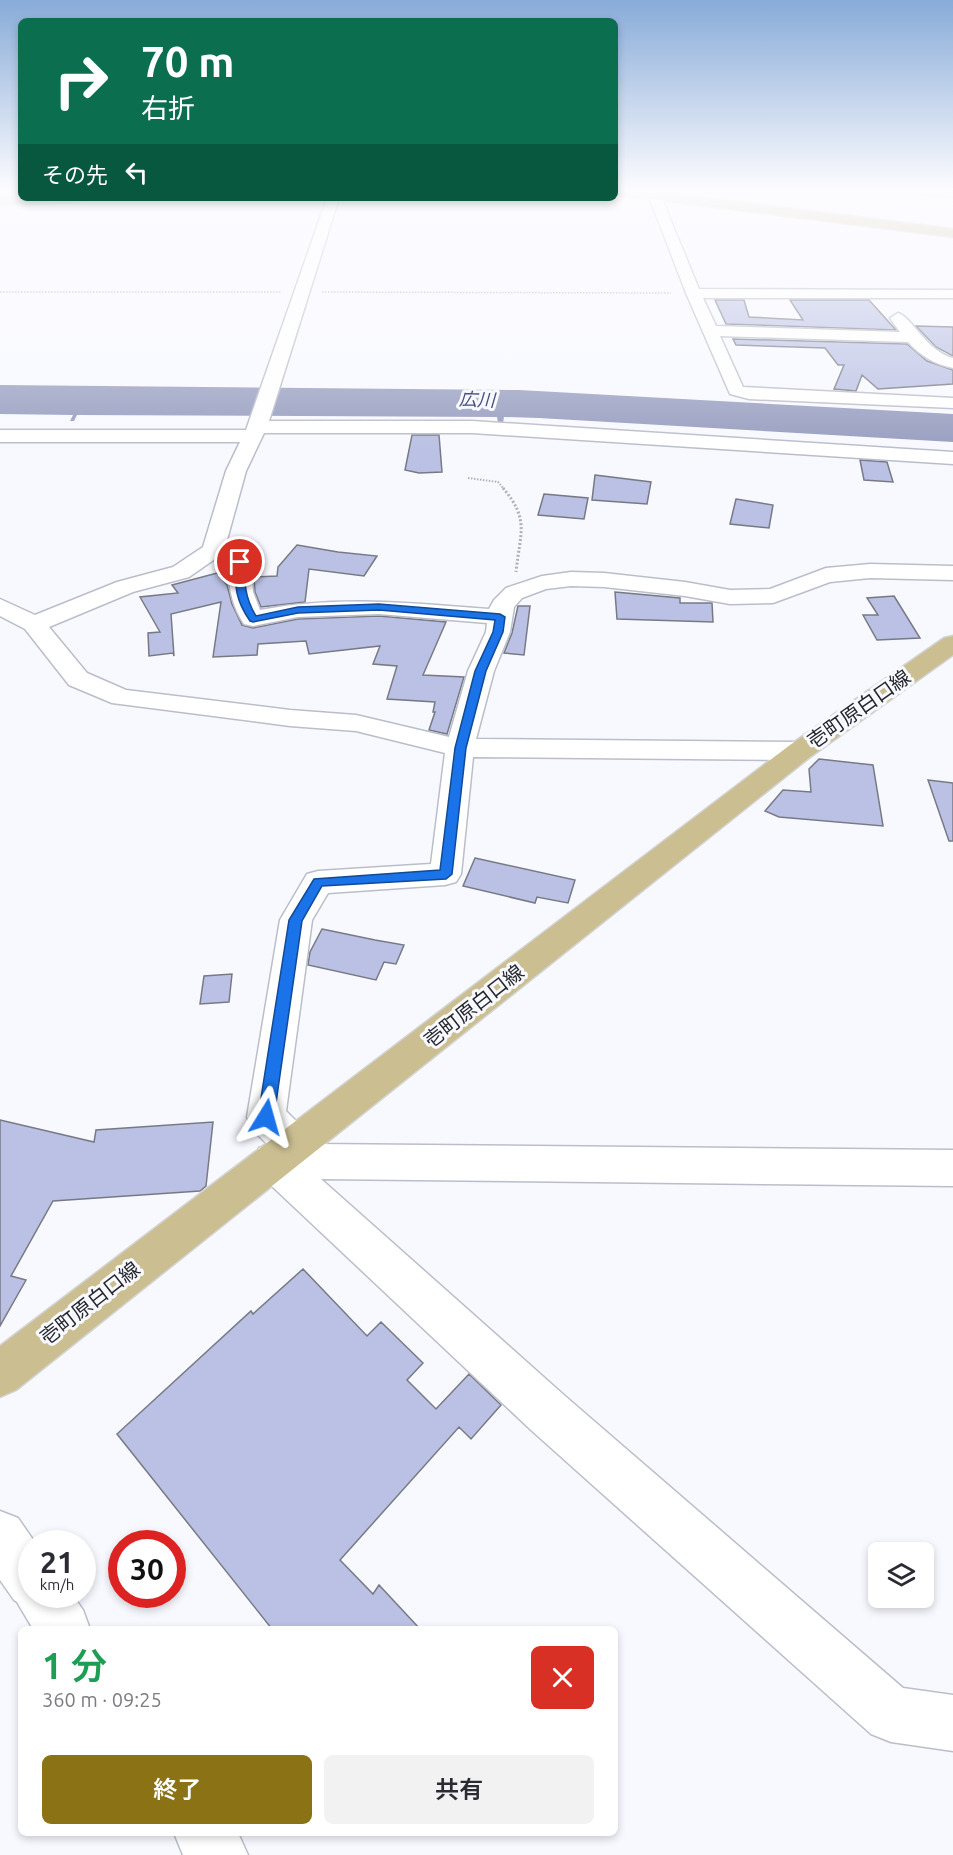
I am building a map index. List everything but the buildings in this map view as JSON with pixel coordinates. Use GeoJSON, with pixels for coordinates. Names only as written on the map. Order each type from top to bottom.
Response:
{"type":"FeatureCollection","features":[{"type":"Feature","properties":{"kind":"main road","name":"壱町原白口線"},"geometry":{"type":"LineString","coordinates":[[0,1374],[800,751],[952,644]]}},
{"type":"Feature","properties":{"kind":"street"},"geometry":{"type":"LineString","coordinates":[[34,624],[125,587],[181,572],[213,550],[236,471],[256,428],[307,278]]}},
{"type":"Feature","properties":{"kind":"street"},"geometry":{"type":"LineString","coordinates":[[687,278],[736,390],[749,394],[953,403]]}},
{"type":"Feature","properties":{"kind":"street"},"geometry":{"type":"LineString","coordinates":[[693,293],[953,294]]}},
{"type":"Feature","properties":{"kind":"street"},"geometry":{"type":"LineString","coordinates":[[882,294],[910,337],[941,362],[953,363]]}},
{"type":"Feature","properties":{"kind":"street"},"geometry":{"type":"LineString","coordinates":[[710,331],[910,337]]}},
{"type":"Feature","properties":{"kind":"street"},"geometry":{"type":"LineString","coordinates":[[0,436],[256,428],[472,427],[953,458]]}},
{"type":"Feature","properties":{"kind":"street"},"geometry":{"type":"LineString","coordinates":[[213,550],[240,562],[239,586],[244,604],[253,619],[298,610],[379,607],[500,617]]}},
{"type":"Feature","properties":{"kind":"street"},"geometry":{"type":"LineString","coordinates":[[953,573],[870,571],[826,574],[773,596],[730,597],[685,589],[604,580],[571,579],[542,583],[514,593],[502,606],[498,632],[481,671],[460,748],[446,874],[318,882],[296,920],[266,1117],[284,1153],[548,1413],[891,1714],[953,1723]]}},
{"type":"Feature","properties":{"kind":"street"},"geometry":{"type":"LineString","coordinates":[[0,606],[34,624],[78,679],[121,696],[290,718],[356,723],[460,748],[800,751]]}},
{"type":"Feature","properties":{"kind":"street"},"geometry":{"type":"LineString","coordinates":[[284,1153],[953,1168]]}},
{"type":"Feature","properties":{"kind":"street"},"geometry":{"type":"LineString","coordinates":[[0,1536],[18,1562]]}},
{"type":"Feature","properties":{"kind":"street"},"geometry":{"type":"LineString","coordinates":[[50,1608],[62,1626]]}},
{"type":"Feature","properties":{"kind":"street"},"geometry":{"type":"LineString","coordinates":[[205,1836],[218,1855]]}},
{"type":"Feature","properties":{"kind":"path"},"geometry":{"type":"LineString","coordinates":[[0,292],[693,293]]}},
{"type":"Feature","properties":{"kind":"path"},"geometry":{"type":"LineString","coordinates":[[468,478],[498,482],[516,503],[522,517],[514,593]]}},
{"type":"Feature","properties":{"kind":"water","name":"広川"},"geometry":{"type":"Polygon","coordinates":[[[0,385],[519,390],[953,414],[953,442],[504,417],[503,423],[498,423],[497,417],[77,415],[74,421],[70,421],[73,415],[0,414],[0,385]]]}},
{"type":"Feature","properties":{"kind":"route"},"geometry":{"type":"LineString","coordinates":[[240,562],[239,586],[244,604],[253,619],[298,610],[379,607],[500,617],[498,632],[481,671],[460,748],[446,874],[318,882],[296,920],[266,1117]]}}]}
